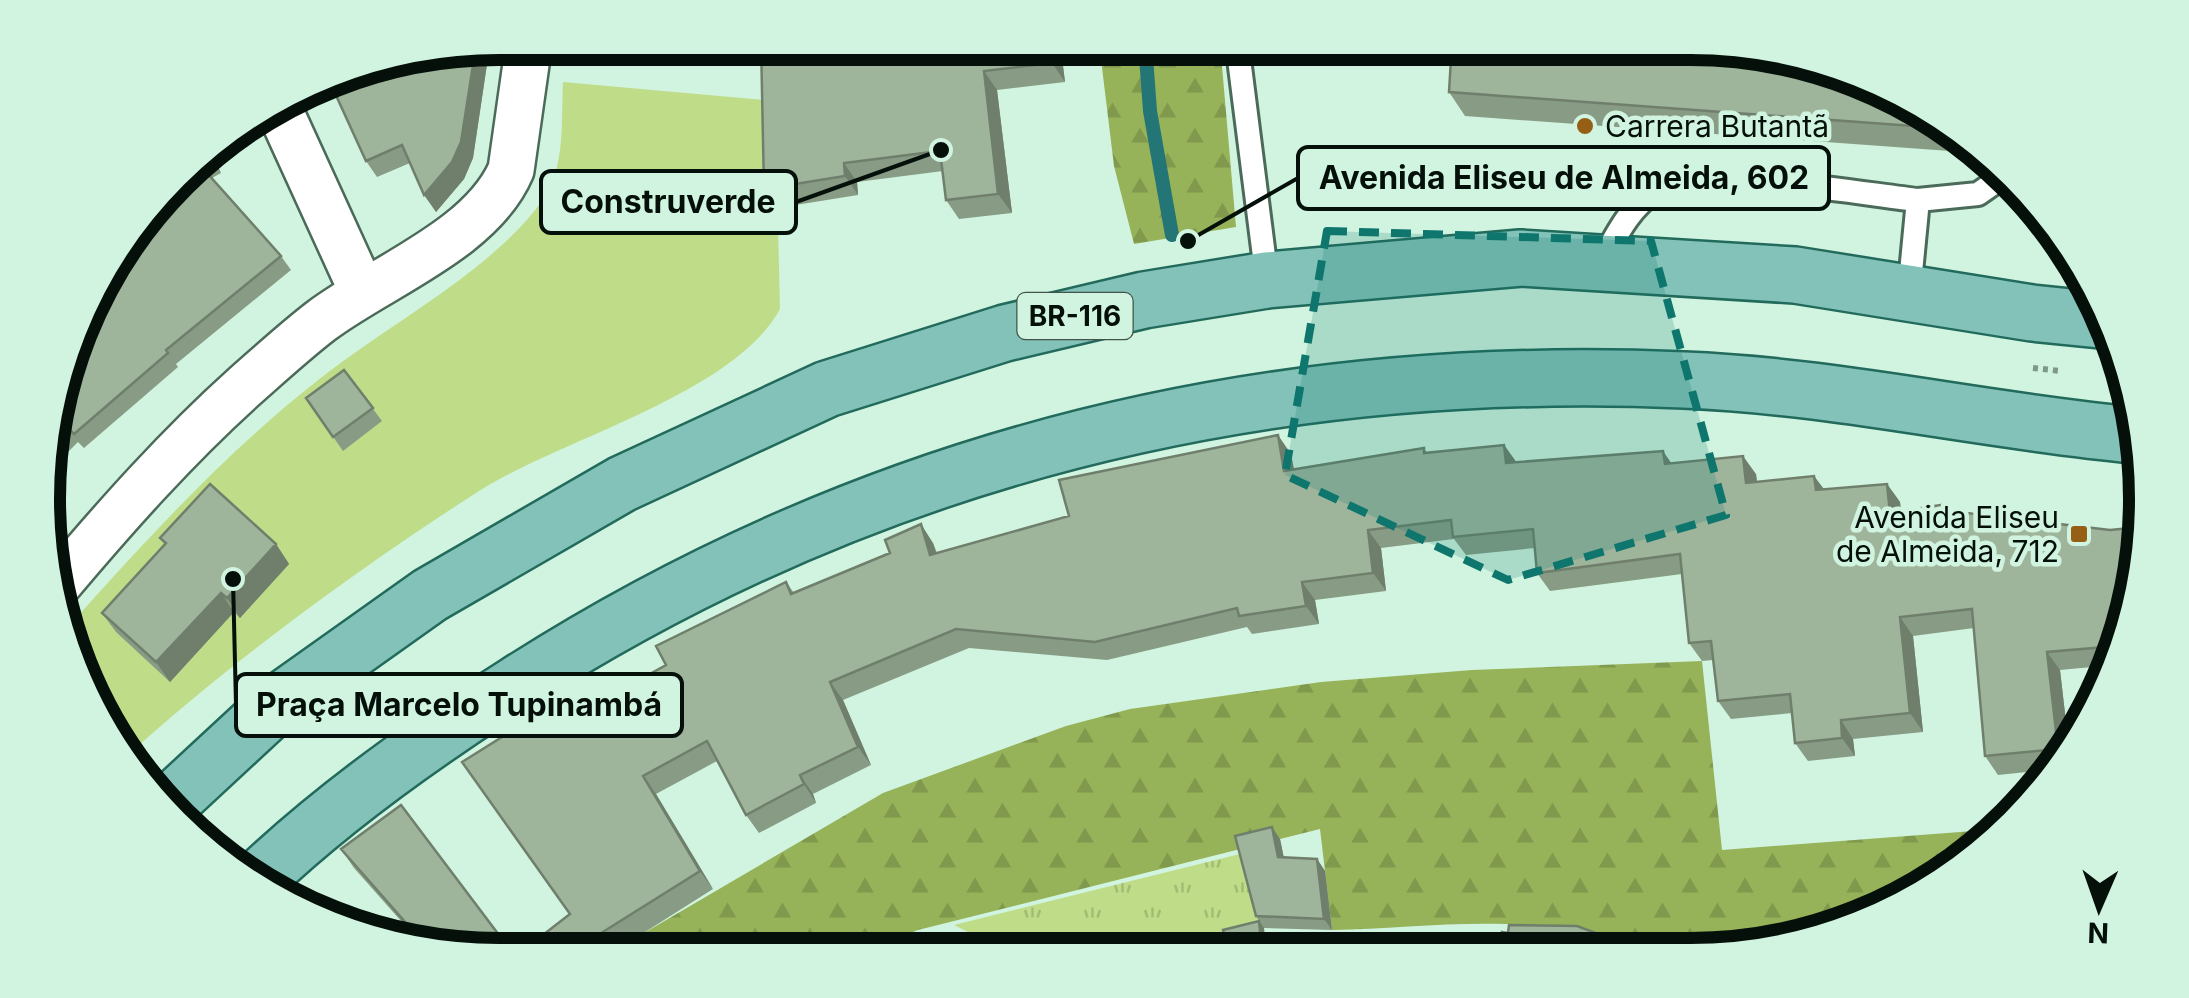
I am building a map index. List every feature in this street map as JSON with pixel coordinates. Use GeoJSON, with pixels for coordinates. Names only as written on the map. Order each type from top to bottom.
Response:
{"type":"FeatureCollection","features":[{"type":"Feature","properties":{"kind":"main road","name":"BR-116"},"geometry":{"type":"LineString","coordinates":[[177,796],[278,702],[430,595],[622,484],[828,389],[986,338],[1144,300],[1267,280],[1522,258],[1795,274],[2090,318]]}},
{"type":"Feature","properties":{"kind":"main road"},"geometry":{"type":"LineString","coordinates":[[267,871],[288,850],[444,730],[611,623],[800,530],[967,468],[1162,420],[1275,396],[1402,382],[1550,377],[1688,380],[1896,399],[2124,432]]}},
{"type":"Feature","properties":{"kind":"street"},"geometry":{"type":"LineString","coordinates":[[67,574],[115,517],[242,388],[322,321],[434,250],[481,212],[504,186],[511,170],[526,60]]}},
{"type":"Feature","properties":{"kind":"street"},"geometry":{"type":"LineString","coordinates":[[283,117],[364,293]]}},
{"type":"Feature","properties":{"kind":"lane"},"geometry":{"type":"LineString","coordinates":[[1240,60],[1267,280]]}},
{"type":"Feature","properties":{"kind":"lane"},"geometry":{"type":"LineString","coordinates":[[1601,263],[1640,204],[1678,182],[1725,180],[1918,200],[1978,194],[1994,183]]}},
{"type":"Feature","properties":{"kind":"lane"},"geometry":{"type":"LineString","coordinates":[[1909,294],[1918,200]]}},
{"type":"Feature","properties":{"kind":"highlighted area"},"geometry":{"type":"Polygon","coordinates":[[[1327,231],[1651,241],[1726,515],[1508,580],[1285,475],[1327,231]]]}},
{"type":"Feature","properties":{"kind":"green space"},"geometry":{"type":"Polygon","coordinates":[[[1101,60],[1221,60],[1236,227],[1134,244],[1114,166],[1101,60]]]}},
{"type":"Feature","properties":{"kind":"green space"},"geometry":{"type":"Polygon","coordinates":[[[563,82],[775,101],[780,309],[757,339],[725,366],[643,412],[479,491],[389,551],[252,651],[137,747],[105,693],[77,617],[164,522],[256,432],[348,357],[497,250],[550,188],[561,144],[563,82]]]}},
{"type":"Feature","properties":{"kind":"green space"},"geometry":{"type":"Polygon","coordinates":[[[1702,661],[1722,850],[1977,831],[1910,879],[1858,905],[1776,930],[1719,937],[1581,938],[1561,930],[1525,925],[1470,924],[1332,930],[1320,829],[897,938],[635,938],[883,793],[1066,726],[1130,709],[1321,682],[1472,670],[1702,661]]]}},
{"type":"Feature","properties":{"kind":"green space"},"geometry":{"type":"Polygon","coordinates":[[[1244,853],[1264,928],[1224,938],[980,938],[954,925],[1244,853]]]}},
{"type":"Feature","properties":{"kind":"building"},"geometry":{"type":"Polygon","coordinates":[[[761,60],[1052,60],[1052,63],[984,71],[998,194],[946,200],[940,151],[844,163],[845,176],[764,189],[761,60]]]}},
{"type":"Feature","properties":{"kind":"building"},"geometry":{"type":"Polygon","coordinates":[[[1451,60],[1719,61],[1776,68],[1831,83],[1884,105],[1922,127],[1449,92],[1451,60]]]}},
{"type":"Feature","properties":{"kind":"building"},"geometry":{"type":"Polygon","coordinates":[[[474,61],[461,142],[452,162],[424,195],[402,145],[366,161],[334,92],[413,68],[474,61]]]}},
{"type":"Feature","properties":{"kind":"building"},"geometry":{"type":"Polygon","coordinates":[[[207,172],[281,256],[166,350],[168,353],[74,434],[68,428],[66,430],[83,358],[119,279],[169,210],[207,172]]]}},
{"type":"Feature","properties":{"kind":"building"},"geometry":{"type":"Polygon","coordinates":[[[344,370],[373,408],[333,437],[306,398],[344,370]]]}},
{"type":"Feature","properties":{"kind":"building"},"geometry":{"type":"Polygon","coordinates":[[[1278,435],[1284,471],[1424,448],[1424,453],[1504,445],[1506,463],[1663,451],[1665,464],[1743,456],[1746,483],[1814,476],[1816,490],[1887,484],[1890,513],[1941,505],[1941,510],[2110,530],[2128,528],[2121,585],[2103,647],[2047,652],[2055,743],[2050,750],[1985,756],[1972,609],[1900,617],[1910,713],[1841,720],[1842,738],[1795,743],[1790,694],[1718,701],[1711,641],[1689,643],[1680,554],[1537,573],[1533,529],[1453,537],[1451,520],[1368,530],[1373,573],[1302,582],[1306,606],[1239,616],[1237,608],[1095,642],[956,629],[830,682],[858,747],[800,775],[804,784],[746,815],[707,741],[643,776],[700,871],[598,935],[600,938],[539,938],[570,914],[462,762],[588,683],[599,702],[666,665],[656,646],[786,582],[791,594],[890,553],[885,540],[921,524],[930,555],[1069,516],[1059,480],[1278,435]]]}},
{"type":"Feature","properties":{"kind":"building"},"geometry":{"type":"Polygon","coordinates":[[[210,484],[276,544],[227,598],[221,593],[156,662],[102,613],[166,543],[160,538],[210,484]]]}},
{"type":"Feature","properties":{"kind":"building"},"geometry":{"type":"Polygon","coordinates":[[[401,805],[501,938],[412,930],[341,849],[401,805]]]}},
{"type":"Feature","properties":{"kind":"building"},"geometry":{"type":"Polygon","coordinates":[[[1272,827],[1278,857],[1317,859],[1324,919],[1256,916],[1235,836],[1272,827]]]}},
{"type":"Feature","properties":{"kind":"building"},"geometry":{"type":"Polygon","coordinates":[[[1259,921],[1261,938],[1225,938],[1223,930],[1259,921]]]}},
{"type":"Feature","properties":{"kind":"building"},"geometry":{"type":"Polygon","coordinates":[[[1509,925],[1577,926],[1610,938],[1502,938],[1502,932],[1508,933],[1509,925]]]}},
{"type":"Feature","properties":{"kind":"waterway"},"geometry":{"type":"LineString","coordinates":[[1146,60],[1150,111],[1172,235]]}},
{"type":"Feature","properties":{"kind":"place","name":"Carrera Butantã"},"geometry":{"type":"Point","coordinates":[1585,126]}},
{"type":"Feature","properties":{"kind":"place","name":"Construverde"},"geometry":{"type":"Point","coordinates":[941,150]}},
{"type":"Feature","properties":{"kind":"place","name":"Avenida Eliseu de Almeida, 602"},"geometry":{"type":"Point","coordinates":[1188,241]}},
{"type":"Feature","properties":{"kind":"place","name":"Avenida Eliseu de Almeida, 712"},"geometry":{"type":"Point","coordinates":[2079,534]}},
{"type":"Feature","properties":{"kind":"place","name":"Praça Marcelo Tupinambá"},"geometry":{"type":"Point","coordinates":[233,579]}}]}
